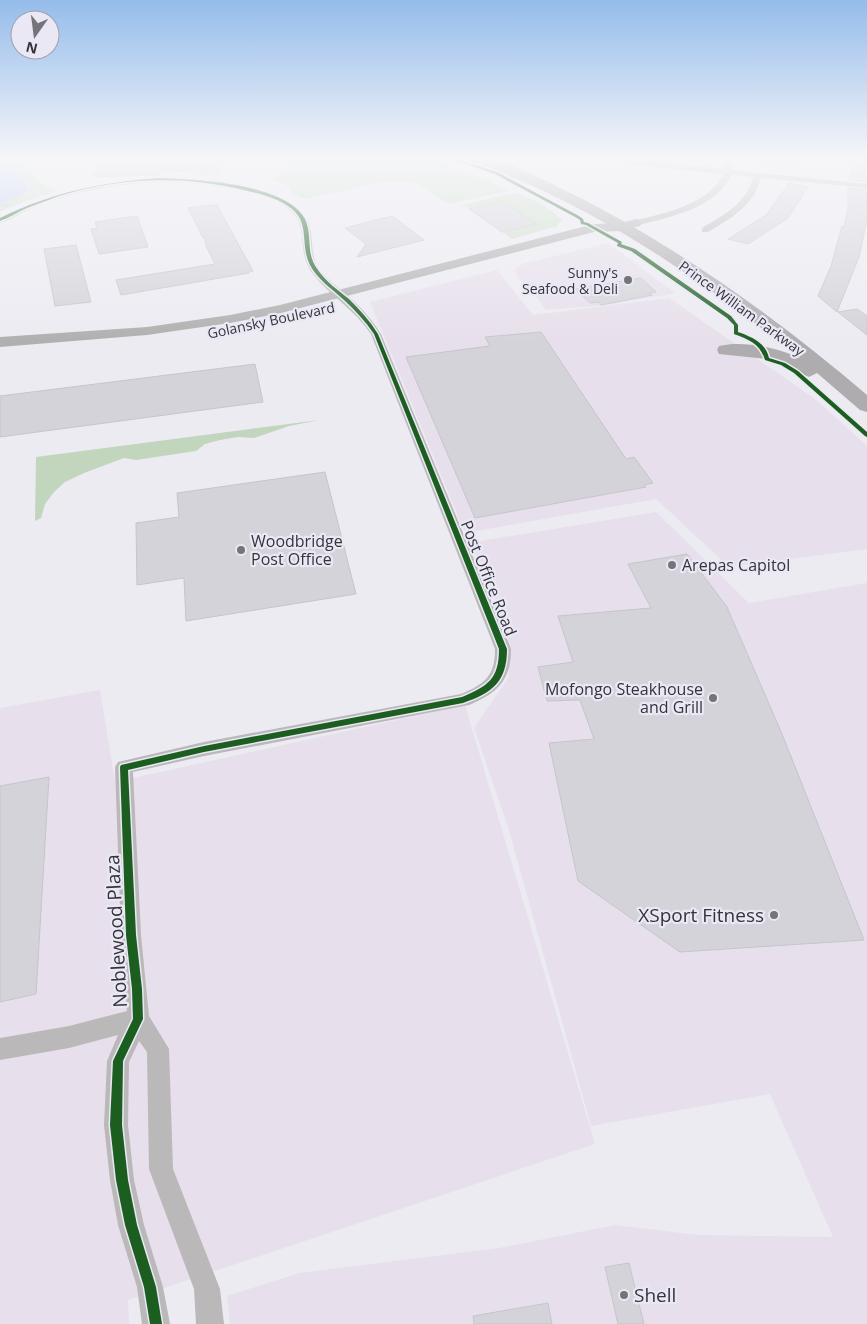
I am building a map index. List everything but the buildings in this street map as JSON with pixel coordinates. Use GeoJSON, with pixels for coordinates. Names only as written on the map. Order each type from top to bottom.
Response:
{"type":"FeatureCollection","features":[{"type":"Feature","properties":{"kind":"highway","name":"Prince William Parkway"},"geometry":{"type":"LineString","coordinates":[[618,220],[680,248],[744,290],[820,346]]}},
{"type":"Feature","properties":{"kind":"highway","name":"Prince William Parkway"},"geometry":{"type":"LineString","coordinates":[[620,220],[791,343],[863,402]]}},
{"type":"Feature","properties":{"kind":"highway"},"geometry":{"type":"LineString","coordinates":[[727,295],[746,322],[747,329],[743,339],[726,350],[759,351],[783,357],[863,402]]}},
{"type":"Feature","properties":{"kind":"street","name":"Post Office Road"},"geometry":{"type":"LineString","coordinates":[[124,767],[204,749],[463,700],[481,693],[492,684],[500,673],[504,661],[503,649],[399,389],[369,322],[312,265],[306,247],[306,226],[302,220]]}},
{"type":"Feature","properties":{"kind":"street"},"geometry":{"type":"LineString","coordinates":[[629,225],[645,220]]}},
{"type":"Feature","properties":{"kind":"street"},"geometry":{"type":"LineString","coordinates":[[705,230],[722,220]]}},
{"type":"Feature","properties":{"kind":"street","name":"Golansky Boulevard"},"geometry":{"type":"LineString","coordinates":[[0,354],[108,347],[195,337],[276,321],[345,298],[594,228],[629,225]]}},
{"type":"Feature","properties":{"kind":"street","name":"Golansky Boulevard"},"geometry":{"type":"LineString","coordinates":[[0,342],[98,336],[185,327],[345,298]]}},
{"type":"Feature","properties":{"kind":"street","name":"Noblewood Plaza"},"geometry":{"type":"LineString","coordinates":[[124,767],[131,935],[138,1019],[118,1061],[116,1125],[122,1180],[131,1225],[150,1287],[156,1324]]}},
{"type":"Feature","properties":{"kind":"street","name":"Noblewood Plaza"},"geometry":{"type":"LineString","coordinates":[[0,1049],[69,1037],[138,1019]]}},
{"type":"Feature","properties":{"kind":"street","name":"Noblewood Plaza"},"geometry":{"type":"LineString","coordinates":[[138,1019],[158,1049],[161,1169],[207,1289],[210,1324]]}},
{"type":"Feature","properties":{"kind":"shaded area"},"geometry":{"type":"Polygon","coordinates":[[[608,243],[675,293],[608,305],[546,310],[532,291],[517,277],[515,269],[522,264],[608,243]]]}},
{"type":"Feature","properties":{"kind":"shaded area"},"geometry":{"type":"Polygon","coordinates":[[[497,270],[533,315],[669,298],[815,399],[867,446],[867,549],[729,567],[656,499],[465,533],[370,302],[497,270]]]}},
{"type":"Feature","properties":{"kind":"shaded area"},"geometry":{"type":"Polygon","coordinates":[[[656,512],[749,603],[867,583],[867,1324],[230,1324],[227,1296],[299,1273],[499,1248],[615,1225],[698,1235],[833,1237],[770,1094],[591,1126],[509,830],[474,728],[509,677],[507,631],[484,571],[468,543],[656,512]]]}},
{"type":"Feature","properties":{"kind":"shaded area"},"geometry":{"type":"Polygon","coordinates":[[[100,690],[115,782],[465,705],[595,1144],[128,1300],[129,1324],[0,1324],[0,708],[100,690]]]}},
{"type":"Feature","properties":{"kind":"green space"},"geometry":{"type":"Polygon","coordinates":[[[530,220],[562,220],[557,226],[512,239],[502,232],[536,224],[530,220]]]}},
{"type":"Feature","properties":{"kind":"green space"},"geometry":{"type":"Polygon","coordinates":[[[319,420],[289,426],[254,438],[238,437],[220,440],[205,444],[196,451],[136,460],[124,458],[65,482],[45,504],[41,518],[35,521],[36,457],[319,420]]]}},
{"type":"Feature","properties":{"kind":"cycle path"},"geometry":{"type":"LineString","coordinates":[[156,1324],[150,1287],[131,1225],[122,1180],[116,1125],[118,1061],[138,1019],[131,935],[124,767],[204,749],[463,700],[488,688],[494,682],[501,669],[503,660],[503,649],[376,334],[357,310],[314,269],[307,249],[303,220]]}},
{"type":"Feature","properties":{"kind":"cycle path"},"geometry":{"type":"LineString","coordinates":[[582,220],[582,223],[620,243],[619,245],[633,250],[729,317],[736,325],[736,333],[751,339],[760,346],[767,359],[783,364],[796,372],[867,435]]}},
{"type":"Feature","properties":{"kind":"place","name":"Sunny's Seafood & Deli"},"geometry":{"type":"Point","coordinates":[628,280]}},
{"type":"Feature","properties":{"kind":"place","name":"Woodbridge Post Office"},"geometry":{"type":"Point","coordinates":[241,550]}},
{"type":"Feature","properties":{"kind":"place","name":"Arepas Capitol"},"geometry":{"type":"Point","coordinates":[672,565]}},
{"type":"Feature","properties":{"kind":"place","name":"Mofongo Steakhouse and Grill"},"geometry":{"type":"Point","coordinates":[713,698]}},
{"type":"Feature","properties":{"kind":"place","name":"XSport Fitness"},"geometry":{"type":"Point","coordinates":[774,915]}},
{"type":"Feature","properties":{"kind":"place","name":"Shell"},"geometry":{"type":"Point","coordinates":[624,1295]}}]}
